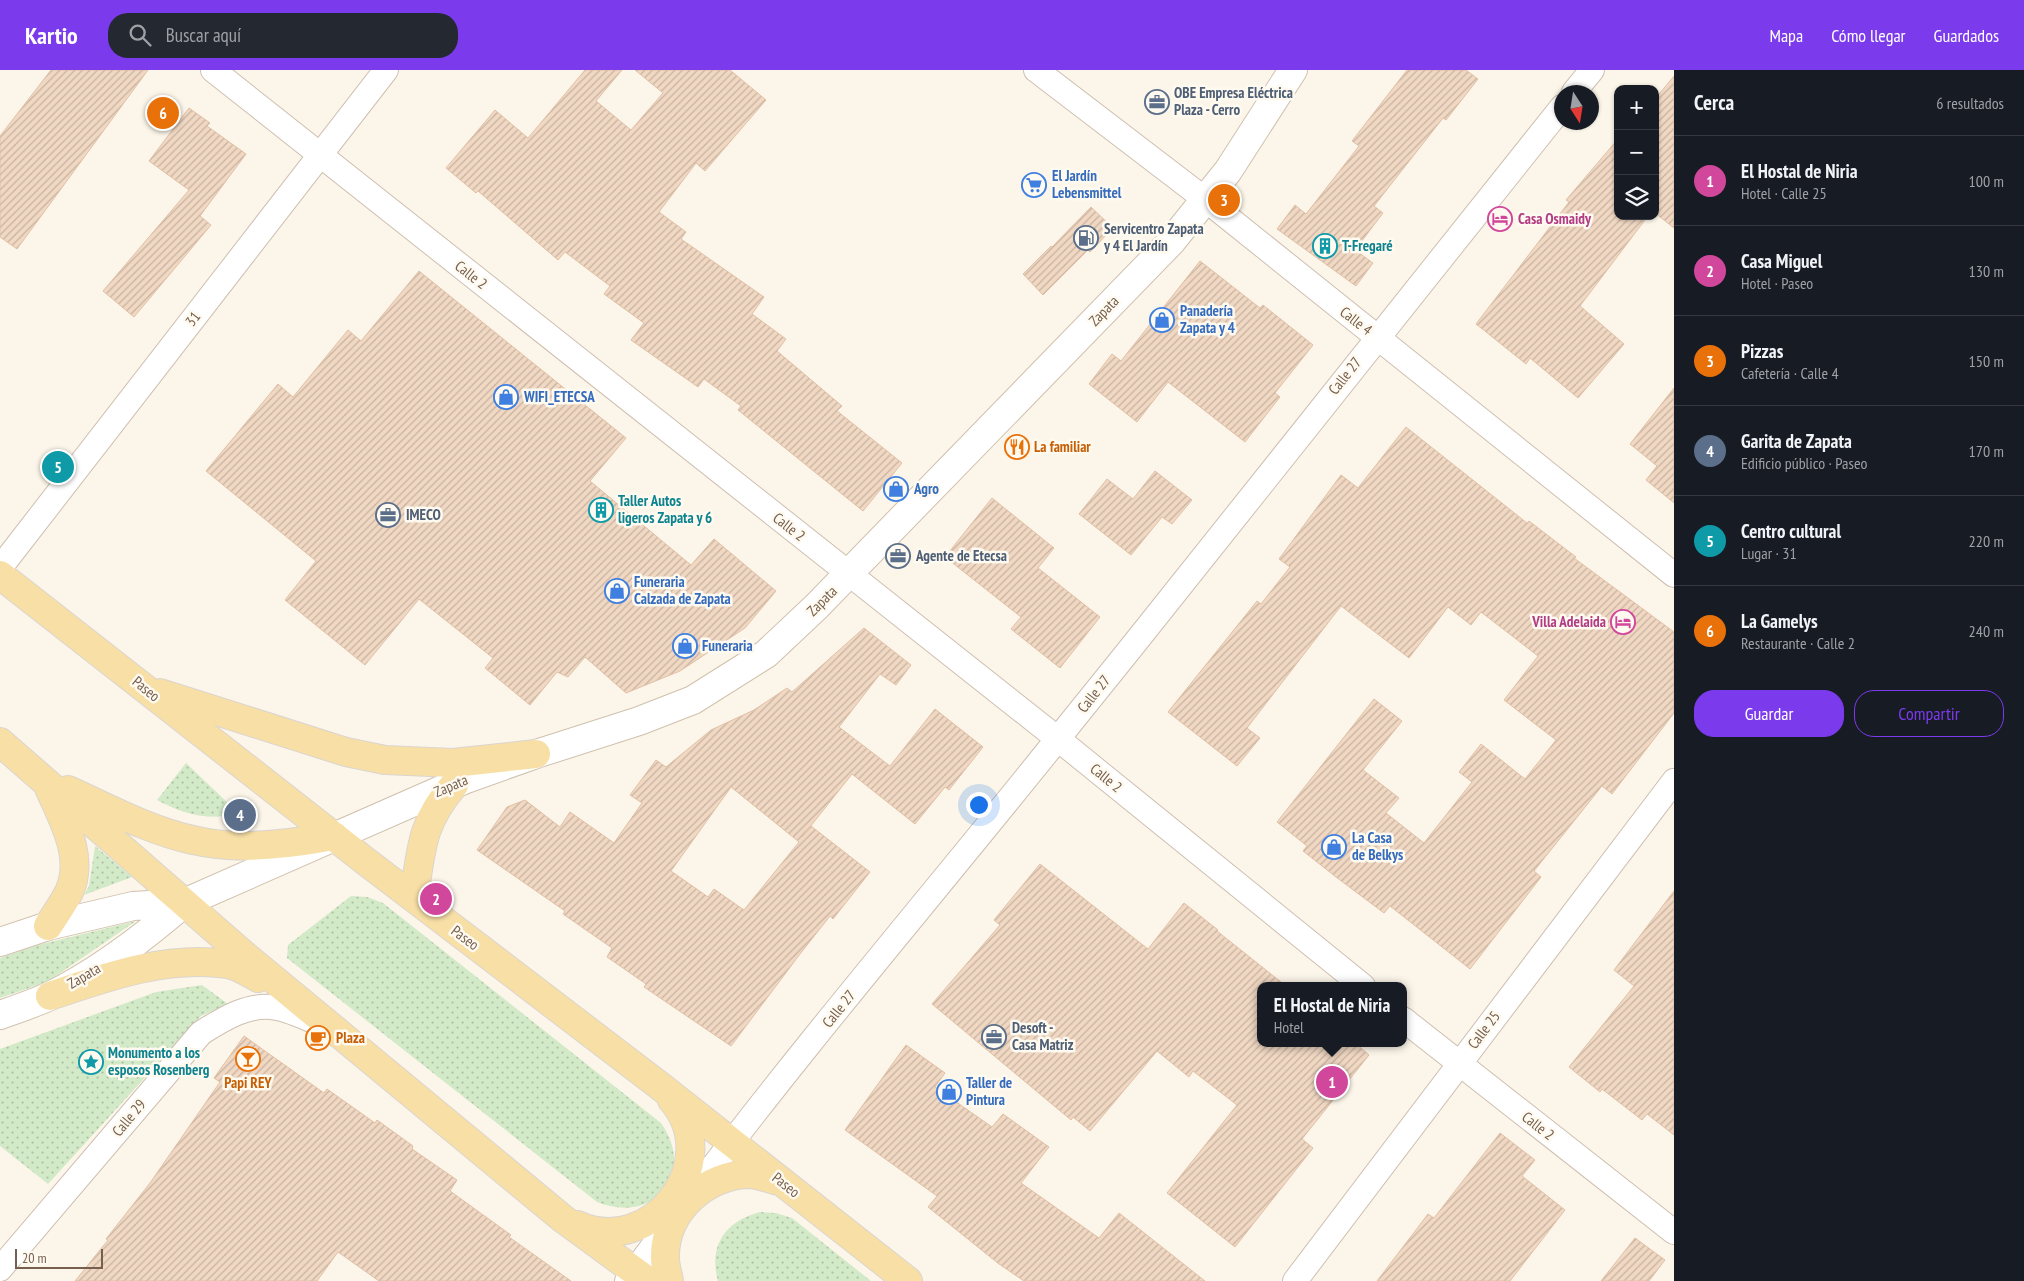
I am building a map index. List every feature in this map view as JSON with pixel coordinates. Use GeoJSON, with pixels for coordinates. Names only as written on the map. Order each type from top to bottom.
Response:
{"type":"FeatureCollection","features":[{"type":"Feature","properties":{"kind":"main road","name":"Zapata"},"geometry":{"type":"LineString","coordinates":[[0,1015],[50,996],[105,963],[154,929],[184,903],[454,785],[536,754],[667,711],[716,687],[766,654],[789,634],[848,575],[1158,256],[1206,200],[1253,135],[1293,70]]}},
{"type":"Feature","properties":{"kind":"main road","name":"Paseo"},"geometry":{"type":"LineString","coordinates":[[0,575],[414,898],[660,1086],[908,1281]]}},
{"type":"Feature","properties":{"kind":"main road"},"geometry":{"type":"LineString","coordinates":[[144,688],[346,752],[385,760],[453,763],[536,754]]}},
{"type":"Feature","properties":{"kind":"main road"},"geometry":{"type":"LineString","coordinates":[[0,742],[184,903],[636,1278]]}},
{"type":"Feature","properties":{"kind":"main road"},"geometry":{"type":"LineString","coordinates":[[45,780],[138,820],[192,840],[209,843],[272,844],[334,836]]}},
{"type":"Feature","properties":{"kind":"main road"},"geometry":{"type":"LineString","coordinates":[[45,780],[72,839],[74,875],[69,892],[48,926]]}},
{"type":"Feature","properties":{"kind":"main road"},"geometry":{"type":"LineString","coordinates":[[414,898],[426,829],[439,803],[454,785]]}},
{"type":"Feature","properties":{"kind":"main road","name":"Zapata"},"geometry":{"type":"LineString","coordinates":[[0,942],[48,926],[133,906],[184,903]]}},
{"type":"Feature","properties":{"kind":"main road"},"geometry":{"type":"LineString","coordinates":[[50,996],[103,978],[150,967],[192,962],[229,964],[263,980],[337,1031]]}},
{"type":"Feature","properties":{"kind":"main road"},"geometry":{"type":"LineString","coordinates":[[562,1218],[584,1228],[608,1231],[633,1228],[655,1217],[672,1201],[685,1179],[690,1155],[689,1131],[680,1109],[660,1086]]}},
{"type":"Feature","properties":{"kind":"main road"},"geometry":{"type":"LineString","coordinates":[[669,1281],[665,1259],[669,1232],[682,1208],[701,1189],[726,1178],[752,1174],[782,1182]]}},
{"type":"Feature","properties":{"kind":"street","name":"Calle 2"},"geometry":{"type":"LineString","coordinates":[[213,70],[848,575],[1058,739],[1357,982]]}},
{"type":"Feature","properties":{"kind":"street","name":"31"},"geometry":{"type":"LineString","coordinates":[[0,568],[386,70]]}},
{"type":"Feature","properties":{"kind":"street","name":"Calle 4"},"geometry":{"type":"LineString","coordinates":[[1036,70],[1206,200],[1674,575]]}},
{"type":"Feature","properties":{"kind":"street"},"geometry":{"type":"LineString","coordinates":[[1580,85],[1592,70]]}},
{"type":"Feature","properties":{"kind":"street","name":"Calle 27"},"geometry":{"type":"LineString","coordinates":[[636,1278],[682,1208],[731,1142],[1058,739],[1376,337],[1554,118]]}},
{"type":"Feature","properties":{"kind":"street","name":"Calle 25"},"geometry":{"type":"LineString","coordinates":[[1295,1281],[1674,781]]}},
{"type":"Feature","properties":{"kind":"street","name":"Calle 29"},"geometry":{"type":"LineString","coordinates":[[0,1269],[201,1033],[242,1011],[277,1007],[337,1031]]}},
{"type":"Feature","properties":{"kind":"street","name":"Calle 2"},"geometry":{"type":"LineString","coordinates":[[1407,1022],[1674,1232]]}},
{"type":"Feature","properties":{"kind":"green space"},"geometry":{"type":"Polygon","coordinates":[[[186,763],[230,805],[223,816],[214,817],[188,813],[157,800],[186,763]]]}},
{"type":"Feature","properties":{"kind":"green space"},"geometry":{"type":"Polygon","coordinates":[[[95,846],[132,877],[84,895],[89,886],[95,846]]]}},
{"type":"Feature","properties":{"kind":"green space"},"geometry":{"type":"Polygon","coordinates":[[[351,896],[367,897],[383,903],[661,1123],[671,1142],[674,1160],[672,1176],[664,1190],[652,1201],[636,1207],[618,1207],[597,1202],[287,958],[288,945],[351,896]]]}},
{"type":"Feature","properties":{"kind":"green space"},"geometry":{"type":"Polygon","coordinates":[[[136,921],[47,982],[0,998],[0,958],[38,945],[136,921]]]}},
{"type":"Feature","properties":{"kind":"green space"},"geometry":{"type":"Polygon","coordinates":[[[202,985],[228,1004],[201,1016],[48,1184],[0,1146],[0,1049],[156,992],[202,985]]]}},
{"type":"Feature","properties":{"kind":"green space"},"geometry":{"type":"Polygon","coordinates":[[[760,1212],[776,1213],[792,1218],[871,1281],[718,1281],[716,1256],[722,1236],[738,1222],[760,1212]]]}},
{"type":"Feature","properties":{"kind":"building"},"geometry":{"type":"Polygon","coordinates":[[[51,70],[148,70],[17,249],[0,237],[0,136],[51,70]]]}},
{"type":"Feature","properties":{"kind":"building"},"geometry":{"type":"Polygon","coordinates":[[[585,70],[622,70],[596,101],[631,130],[663,93],[635,70],[730,70],[766,100],[705,171],[696,163],[659,212],[686,232],[681,239],[764,297],[752,314],[786,339],[777,351],[842,406],[837,411],[902,463],[863,511],[738,410],[741,406],[704,379],[698,387],[631,340],[644,323],[604,294],[610,286],[565,252],[558,260],[478,191],[476,193],[446,168],[495,110],[528,138],[585,70]]]}},
{"type":"Feature","properties":{"kind":"building"},"geometry":{"type":"Polygon","coordinates":[[[1407,70],[1466,70],[1478,79],[1446,120],[1443,118],[1374,206],[1383,213],[1355,250],[1373,263],[1356,286],[1277,229],[1295,205],[1306,214],[1359,146],[1352,141],[1407,70]]]}},
{"type":"Feature","properties":{"kind":"building"},"geometry":{"type":"Polygon","coordinates":[[[1674,76],[1674,228],[1659,216],[1659,94],[1674,76]]]}},
{"type":"Feature","properties":{"kind":"building"},"geometry":{"type":"Polygon","coordinates":[[[189,108],[210,123],[207,126],[246,154],[200,216],[211,225],[134,317],[103,291],[189,190],[149,161],[189,108]]]}},
{"type":"Feature","properties":{"kind":"building"},"geometry":{"type":"Polygon","coordinates":[[[1614,144],[1614,220],[1645,220],[1580,306],[1624,344],[1578,398],[1530,358],[1526,364],[1476,324],[1569,202],[1566,200],[1614,144]]]}},
{"type":"Feature","properties":{"kind":"building"},"geometry":{"type":"Polygon","coordinates":[[[1091,207],[1113,228],[1043,295],[1023,274],[1091,207]]]}},
{"type":"Feature","properties":{"kind":"building"},"geometry":{"type":"Polygon","coordinates":[[[1200,261],[1260,308],[1263,305],[1313,345],[1275,393],[1280,397],[1245,442],[1168,382],[1137,422],[1089,384],[1112,354],[1121,361],[1200,261]]]}},
{"type":"Feature","properties":{"kind":"building"},"geometry":{"type":"Polygon","coordinates":[[[419,271],[626,438],[590,481],[691,565],[714,539],[776,591],[745,628],[680,671],[626,693],[585,657],[568,677],[557,672],[530,705],[485,668],[493,658],[419,599],[365,665],[285,600],[316,561],[206,471],[278,384],[293,397],[348,330],[361,341],[419,271]]]}},
{"type":"Feature","properties":{"kind":"building"},"geometry":{"type":"Polygon","coordinates":[[[1674,388],[1674,503],[1646,480],[1657,466],[1630,444],[1674,388]]]}},
{"type":"Feature","properties":{"kind":"building"},"geometry":{"type":"Polygon","coordinates":[[[1406,427],[1527,523],[1529,521],[1576,557],[1574,558],[1674,632],[1674,713],[1612,794],[1602,786],[1534,871],[1541,877],[1470,969],[1390,906],[1384,913],[1336,877],[1303,851],[1307,846],[1277,822],[1374,699],[1402,721],[1363,770],[1399,798],[1386,813],[1424,843],[1472,782],[1459,772],[1481,744],[1525,779],[1556,740],[1504,700],[1538,656],[1481,612],[1471,625],[1448,607],[1409,658],[1341,606],[1247,728],[1260,738],[1237,766],[1168,712],[1257,601],[1261,604],[1290,567],[1279,559],[1341,475],[1358,488],[1406,427]]]}},
{"type":"Feature","properties":{"kind":"building"},"geometry":{"type":"Polygon","coordinates":[[[1155,471],[1192,500],[1172,524],[1162,517],[1131,555],[1079,514],[1107,479],[1133,499],[1155,471]]]}},
{"type":"Feature","properties":{"kind":"building"},"geometry":{"type":"Polygon","coordinates":[[[992,498],[1054,548],[1038,568],[1100,617],[1060,668],[1011,629],[1021,617],[945,557],[992,498]]]}},
{"type":"Feature","properties":{"kind":"building"},"geometry":{"type":"Polygon","coordinates":[[[864,628],[911,665],[896,685],[880,674],[839,727],[890,766],[935,709],[983,747],[949,790],[945,787],[915,824],[852,774],[802,837],[811,826],[870,872],[833,919],[830,916],[731,1046],[644,987],[646,984],[607,957],[612,948],[563,914],[565,911],[477,850],[507,807],[525,800],[560,827],[570,812],[614,843],[642,803],[630,795],[656,760],[666,767],[711,730],[754,710],[787,688],[792,692],[864,628]],[[731,787],[671,871],[708,897],[714,889],[744,910],[799,842],[731,787]]]}},
{"type":"Feature","properties":{"kind":"building"},"geometry":{"type":"Polygon","coordinates":[[[1040,864],[1148,949],[1184,903],[1281,982],[1257,982],[1257,1047],[1360,1047],[1369,1055],[1302,1139],[1313,1148],[1235,1247],[1167,1193],[1237,1105],[1193,1071],[1189,1077],[1157,1051],[1090,1131],[1073,1117],[1071,1120],[932,1004],[1000,925],[994,920],[1040,864]]]}},
{"type":"Feature","properties":{"kind":"building"},"geometry":{"type":"Polygon","coordinates":[[[1674,891],[1674,1135],[1647,1114],[1642,1120],[1602,1089],[1600,1092],[1569,1067],[1634,986],[1614,970],[1674,891]]]}},
{"type":"Feature","properties":{"kind":"building"},"geometry":{"type":"Polygon","coordinates":[[[244,1036],[324,1093],[327,1089],[375,1123],[377,1120],[413,1146],[412,1149],[457,1180],[450,1191],[511,1235],[509,1237],[571,1281],[379,1281],[338,1252],[317,1281],[75,1281],[150,1183],[220,1082],[214,1078],[244,1036]]]}},
{"type":"Feature","properties":{"kind":"building"},"geometry":{"type":"Polygon","coordinates":[[[906,1045],[945,1073],[935,1087],[992,1127],[1003,1114],[1049,1147],[1021,1183],[1099,1238],[1119,1213],[1205,1281],[1024,1281],[999,1264],[928,1207],[937,1196],[845,1130],[906,1045]]]}},
{"type":"Feature","properties":{"kind":"building"},"geometry":{"type":"Polygon","coordinates":[[[1500,1133],[1535,1160],[1522,1176],[1565,1210],[1510,1281],[1377,1281],[1428,1214],[1434,1218],[1500,1133]]]}},
{"type":"Feature","properties":{"kind":"building"},"geometry":{"type":"Polygon","coordinates":[[[1635,1238],[1665,1260],[1649,1281],[1601,1281],[1635,1238]]]}},
{"type":"Feature","properties":{"kind":"place","name":"OBE Empresa Eléctrica Plaza - Cerro"},"geometry":{"type":"Point","coordinates":[1157,102]}},
{"type":"Feature","properties":{"kind":"place","name":"La Gamelys"},"geometry":{"type":"Point","coordinates":[163,113]}},
{"type":"Feature","properties":{"kind":"place","name":"El Jardín Lebensmittel"},"geometry":{"type":"Point","coordinates":[1034,185]}},
{"type":"Feature","properties":{"kind":"place","name":"Pizzas"},"geometry":{"type":"Point","coordinates":[1224,200]}},
{"type":"Feature","properties":{"kind":"place","name":"Casa Osmaidy"},"geometry":{"type":"Point","coordinates":[1500,219]}},
{"type":"Feature","properties":{"kind":"place","name":"Servicentro Zapata y 4 El Jardín"},"geometry":{"type":"Point","coordinates":[1086,238]}},
{"type":"Feature","properties":{"kind":"place","name":"T-Fregaré"},"geometry":{"type":"Point","coordinates":[1325,246]}},
{"type":"Feature","properties":{"kind":"place","name":"Panadería Zapata y 4"},"geometry":{"type":"Point","coordinates":[1162,320]}},
{"type":"Feature","properties":{"kind":"place","name":"WIFI_ETECSA"},"geometry":{"type":"Point","coordinates":[506,397]}},
{"type":"Feature","properties":{"kind":"place","name":"La familiar"},"geometry":{"type":"Point","coordinates":[1017,447]}},
{"type":"Feature","properties":{"kind":"place","name":"Centro cultural"},"geometry":{"type":"Point","coordinates":[58,467]}},
{"type":"Feature","properties":{"kind":"place","name":"Agro"},"geometry":{"type":"Point","coordinates":[896,489]}},
{"type":"Feature","properties":{"kind":"place","name":"Taller Autos ligeros Zapata y 6"},"geometry":{"type":"Point","coordinates":[601,510]}},
{"type":"Feature","properties":{"kind":"place","name":"IMECO"},"geometry":{"type":"Point","coordinates":[388,515]}},
{"type":"Feature","properties":{"kind":"place","name":"Agente de Etecsa"},"geometry":{"type":"Point","coordinates":[898,556]}},
{"type":"Feature","properties":{"kind":"place","name":"Funeraria Calzada de Zapata"},"geometry":{"type":"Point","coordinates":[617,591]}},
{"type":"Feature","properties":{"kind":"place","name":"Villa Adelaida"},"geometry":{"type":"Point","coordinates":[1623,622]}},
{"type":"Feature","properties":{"kind":"place","name":"Funeraria"},"geometry":{"type":"Point","coordinates":[685,646]}},
{"type":"Feature","properties":{"kind":"place","name":"Garita de Zapata"},"geometry":{"type":"Point","coordinates":[240,815]}},
{"type":"Feature","properties":{"kind":"place","name":"La Casa de Belkys"},"geometry":{"type":"Point","coordinates":[1334,847]}},
{"type":"Feature","properties":{"kind":"place","name":"Casa Miguel"},"geometry":{"type":"Point","coordinates":[436,899]}},
{"type":"Feature","properties":{"kind":"place","name":"Desoft - Casa Matriz"},"geometry":{"type":"Point","coordinates":[994,1037]}},
{"type":"Feature","properties":{"kind":"place","name":"Plaza"},"geometry":{"type":"Point","coordinates":[318,1038]}},
{"type":"Feature","properties":{"kind":"place","name":"Papi REY"},"geometry":{"type":"Point","coordinates":[248,1059]}},
{"type":"Feature","properties":{"kind":"place","name":"Monumento a los esposos Rosenberg"},"geometry":{"type":"Point","coordinates":[91,1062]}},
{"type":"Feature","properties":{"kind":"place","name":"El Hostal de Niria"},"geometry":{"type":"Point","coordinates":[1332,1082]}},
{"type":"Feature","properties":{"kind":"place","name":"Taller de Pintura"},"geometry":{"type":"Point","coordinates":[949,1092]}}]}
